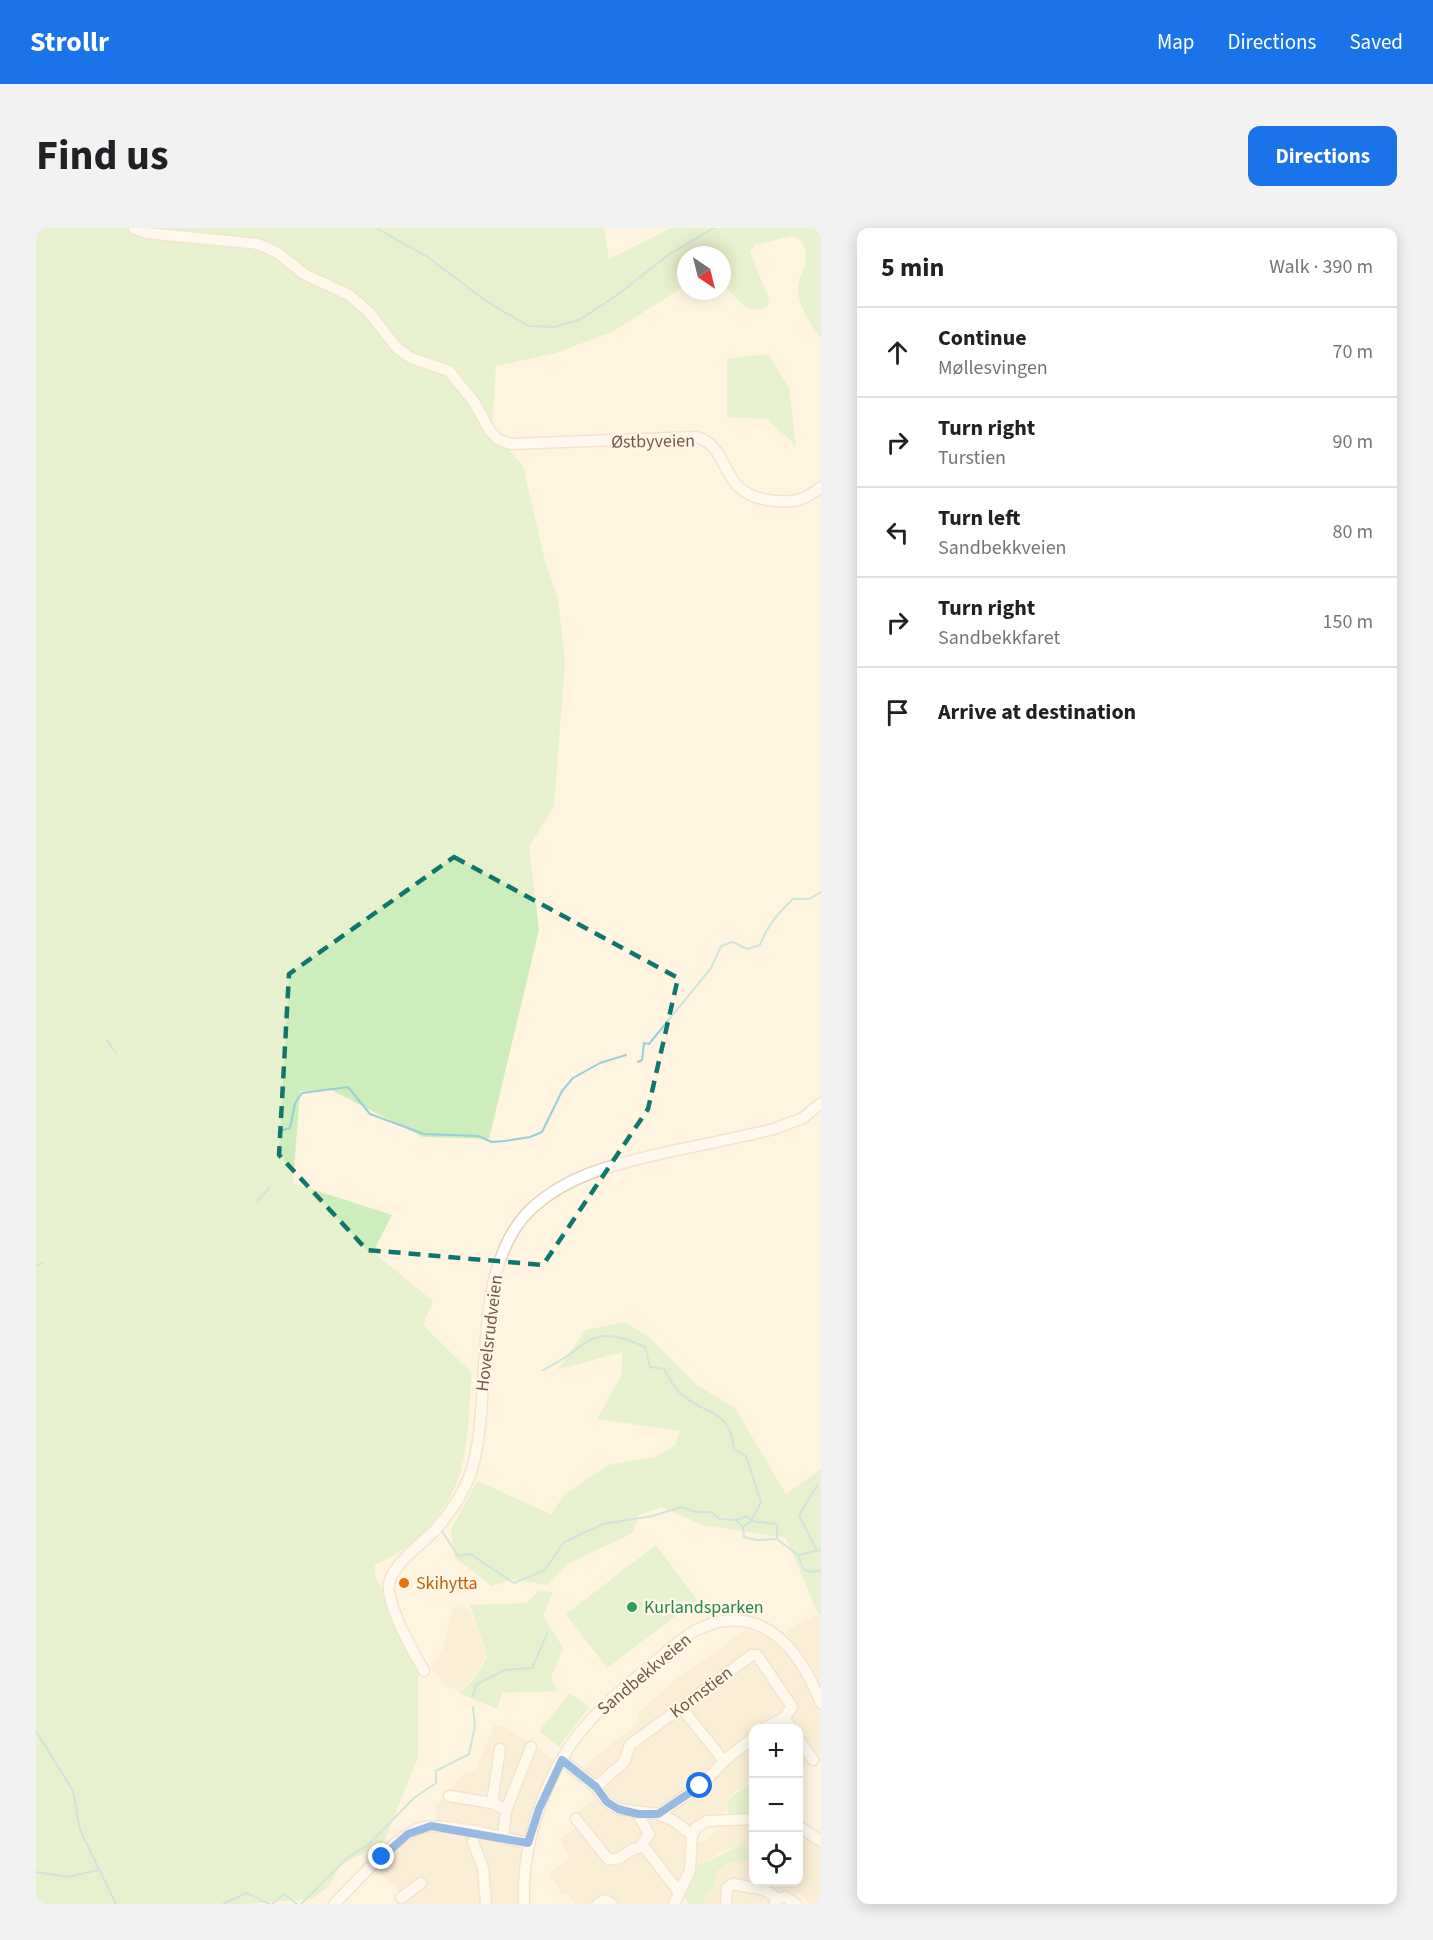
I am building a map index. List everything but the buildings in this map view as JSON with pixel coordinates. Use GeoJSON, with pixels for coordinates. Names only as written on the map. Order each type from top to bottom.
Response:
{"type":"FeatureCollection","features":[{"type":"Feature","properties":{"kind":"street","name":"Østbyveien"},"geometry":{"type":"LineString","coordinates":[[134,228],[146,233],[258,244],[278,253],[304,274],[349,295],[369,312],[397,348],[411,358],[449,371],[462,384],[482,420],[498,439],[523,445],[697,437],[705,440],[714,448],[733,480],[745,494],[756,499],[796,502],[805,499],[821,487]]}},
{"type":"Feature","properties":{"kind":"street","name":"Hovelsrudveien"},"geometry":{"type":"LineString","coordinates":[[424,1671],[394,1607],[389,1592],[389,1582],[395,1570],[438,1527],[459,1496],[474,1463],[495,1273],[515,1228],[543,1199],[590,1171],[774,1129],[803,1118],[821,1103]]}},
{"type":"Feature","properties":{"kind":"street","name":"Sandbekkveien"},"geometry":{"type":"LineString","coordinates":[[524,1904],[528,1843],[539,1809],[562,1760],[601,1707],[685,1638],[703,1628],[722,1622],[745,1622],[762,1626],[788,1644],[817,1677],[821,1703]]}},
{"type":"Feature","properties":{"kind":"street","name":"Kornstien"},"geometry":{"type":"LineString","coordinates":[[596,1787],[624,1762],[630,1745],[752,1655],[757,1655],[792,1707],[784,1718]]}},
{"type":"Feature","properties":{"kind":"street"},"geometry":{"type":"LineString","coordinates":[[681,1707],[724,1761]]}},
{"type":"Feature","properties":{"kind":"street"},"geometry":{"type":"LineString","coordinates":[[773,1724],[784,1718],[788,1724]]}},
{"type":"Feature","properties":{"kind":"street"},"geometry":{"type":"LineString","coordinates":[[658,1814],[702,1785],[724,1761],[749,1740]]}},
{"type":"Feature","properties":{"kind":"street"},"geometry":{"type":"LineString","coordinates":[[803,1746],[813,1760]]}},
{"type":"Feature","properties":{"kind":"street"},"geometry":{"type":"LineString","coordinates":[[503,1838],[506,1810],[531,1747]]}},
{"type":"Feature","properties":{"kind":"street"},"geometry":{"type":"LineString","coordinates":[[492,1803],[500,1749]]}},
{"type":"Feature","properties":{"kind":"street"},"geometry":{"type":"LineString","coordinates":[[562,1760],[596,1787],[607,1802],[618,1809],[638,1814],[658,1814],[674,1821],[692,1835]]}},
{"type":"Feature","properties":{"kind":"street"},"geometry":{"type":"LineString","coordinates":[[449,1796],[492,1803],[506,1810]]}},
{"type":"Feature","properties":{"kind":"street"},"geometry":{"type":"LineString","coordinates":[[576,1819],[608,1859],[618,1860],[641,1846],[649,1834],[638,1814]]}},
{"type":"Feature","properties":{"kind":"street"},"geometry":{"type":"LineString","coordinates":[[674,1904],[690,1870],[692,1835],[697,1827],[707,1821],[749,1819]]}},
{"type":"Feature","properties":{"kind":"street"},"geometry":{"type":"LineString","coordinates":[[334,1904],[393,1846],[415,1830],[431,1826],[443,1827],[528,1843]]}},
{"type":"Feature","properties":{"kind":"street"},"geometry":{"type":"LineString","coordinates":[[803,1830],[821,1841]]}},
{"type":"Feature","properties":{"kind":"street"},"geometry":{"type":"LineString","coordinates":[[473,1842],[483,1868],[486,1904]]}},
{"type":"Feature","properties":{"kind":"street"},"geometry":{"type":"LineString","coordinates":[[641,1846],[649,1851],[679,1892]]}},
{"type":"Feature","properties":{"kind":"street"},"geometry":{"type":"LineString","coordinates":[[401,1898],[421,1883]]}},
{"type":"Feature","properties":{"kind":"street"},"geometry":{"type":"LineString","coordinates":[[726,1904],[727,1888],[733,1884],[765,1890],[777,1902],[789,1898],[796,1904]]}},
{"type":"Feature","properties":{"kind":"street"},"geometry":{"type":"LineString","coordinates":[[597,1904],[605,1900],[612,1904]]}},
{"type":"Feature","properties":{"kind":"highlighted area"},"geometry":{"type":"Polygon","coordinates":[[[454,857],[678,978],[648,1109],[543,1265],[367,1250],[279,1155],[289,974],[454,857]]]}},
{"type":"Feature","properties":{"kind":"shaded area"},"geometry":{"type":"Polygon","coordinates":[[[454,1606],[468,1609],[486,1656],[473,1678],[459,1691],[446,1686],[430,1667],[442,1650],[454,1606]]]}},
{"type":"Feature","properties":{"kind":"shaded area"},"geometry":{"type":"Polygon","coordinates":[[[815,1615],[821,1617],[821,1695],[810,1664],[785,1632],[815,1615]]]}},
{"type":"Feature","properties":{"kind":"shaded area"},"geometry":{"type":"Polygon","coordinates":[[[746,1630],[764,1634],[786,1651],[795,1662],[821,1715],[821,1753],[803,1765],[803,1724],[749,1724],[749,1781],[725,1800],[727,1810],[709,1817],[688,1856],[671,1904],[575,1904],[566,1893],[563,1895],[550,1876],[551,1872],[570,1858],[560,1839],[581,1824],[576,1814],[595,1798],[575,1773],[640,1722],[638,1713],[676,1679],[746,1630]]]}},
{"type":"Feature","properties":{"kind":"shaded area"},"geometry":{"type":"Polygon","coordinates":[[[495,1724],[511,1730],[555,1760],[526,1834],[522,1837],[436,1821],[436,1804],[445,1797],[463,1774],[476,1769],[495,1724]]]}},
{"type":"Feature","properties":{"kind":"shaded area"},"geometry":{"type":"Polygon","coordinates":[[[749,1822],[749,1849],[744,1845],[721,1852],[701,1865],[691,1866],[695,1843],[702,1842],[727,1824],[749,1822]]]}},
{"type":"Feature","properties":{"kind":"shaded area"},"geometry":{"type":"Polygon","coordinates":[[[446,1832],[518,1845],[522,1850],[518,1904],[405,1904],[408,1899],[381,1873],[380,1866],[397,1848],[417,1834],[446,1832]]]}},
{"type":"Feature","properties":{"kind":"shaded area"},"geometry":{"type":"Polygon","coordinates":[[[803,1832],[806,1833],[821,1849],[821,1904],[810,1904],[799,1893],[780,1892],[774,1904],[704,1904],[706,1892],[715,1887],[716,1872],[727,1863],[749,1860],[749,1886],[803,1886],[803,1832]]]}},
{"type":"Feature","properties":{"kind":"green space"},"geometry":{"type":"Polygon","coordinates":[[[36,228],[604,228],[609,259],[671,228],[821,228],[821,338],[813,328],[799,300],[798,287],[806,262],[806,250],[798,238],[791,236],[755,245],[750,252],[769,299],[767,307],[753,310],[742,304],[731,293],[731,246],[677,246],[677,291],[614,331],[556,353],[496,366],[492,430],[523,466],[545,561],[558,598],[565,663],[554,806],[529,847],[539,930],[489,1139],[423,1137],[331,1090],[300,1091],[293,1183],[392,1215],[373,1252],[433,1301],[423,1325],[472,1373],[464,1459],[456,1486],[439,1514],[417,1539],[390,1558],[375,1565],[375,1578],[385,1592],[418,1670],[418,1757],[384,1842],[341,1865],[329,1886],[312,1899],[249,1904],[36,1904],[36,228]]]}},
{"type":"Feature","properties":{"kind":"green space"},"geometry":{"type":"Polygon","coordinates":[[[768,354],[789,388],[796,446],[767,419],[727,417],[727,359],[768,354]]]}},
{"type":"Feature","properties":{"kind":"green space"},"geometry":{"type":"Polygon","coordinates":[[[625,1322],[648,1336],[697,1385],[735,1408],[786,1494],[821,1469],[821,1615],[818,1614],[786,1538],[702,1525],[662,1507],[639,1515],[633,1533],[569,1563],[547,1585],[512,1579],[492,1586],[454,1557],[451,1530],[477,1481],[551,1514],[565,1494],[608,1465],[656,1457],[675,1445],[680,1431],[597,1419],[622,1374],[622,1352],[557,1370],[586,1330],[625,1322]]]}},
{"type":"Feature","properties":{"kind":"green space","name":"Kurlandsparken"},"geometry":{"type":"Polygon","coordinates":[[[656,1545],[697,1600],[607,1668],[566,1614],[656,1545]]]}},
{"type":"Feature","properties":{"kind":"green space"},"geometry":{"type":"Polygon","coordinates":[[[539,1591],[553,1592],[543,1615],[563,1648],[551,1678],[557,1691],[502,1693],[497,1709],[459,1693],[474,1679],[487,1657],[470,1605],[526,1603],[539,1591]]]}},
{"type":"Feature","properties":{"kind":"green space"},"geometry":{"type":"Polygon","coordinates":[[[570,1693],[589,1707],[559,1747],[539,1731],[570,1693]]]}},
{"type":"Feature","properties":{"kind":"green space"},"geometry":{"type":"Polygon","coordinates":[[[749,1783],[749,1815],[729,1814],[726,1801],[749,1783]]]}},
{"type":"Feature","properties":{"kind":"green space"},"geometry":{"type":"Polygon","coordinates":[[[744,1845],[749,1849],[749,1860],[727,1863],[716,1872],[715,1887],[706,1892],[704,1904],[689,1904],[683,1895],[691,1866],[704,1863],[744,1845]]]}},
{"type":"Feature","properties":{"kind":"waterway"},"geometry":{"type":"LineString","coordinates":[[376,228],[426,256],[489,303],[529,326],[554,327],[579,320],[617,295],[668,255],[714,228]]}},
{"type":"Feature","properties":{"kind":"waterway"},"geometry":{"type":"LineString","coordinates":[[638,1062],[642,1060],[644,1043],[649,1044],[711,968],[721,946],[733,942],[747,949],[760,945],[774,920],[793,899],[809,899],[821,892]]}},
{"type":"Feature","properties":{"kind":"waterway"},"geometry":{"type":"LineString","coordinates":[[107,1040],[116,1053]]}},
{"type":"Feature","properties":{"kind":"waterway"},"geometry":{"type":"LineString","coordinates":[[277,1132],[290,1128],[295,1103],[302,1093],[348,1087],[370,1114],[424,1134],[478,1136],[492,1142],[530,1137],[542,1132],[562,1091],[573,1078],[600,1063],[626,1055]]}},
{"type":"Feature","properties":{"kind":"waterway"},"geometry":{"type":"LineString","coordinates":[[257,1202],[269,1188]]}},
{"type":"Feature","properties":{"kind":"waterway"},"geometry":{"type":"LineString","coordinates":[[36,1266],[42,1263]]}},
{"type":"Feature","properties":{"kind":"waterway"},"geometry":{"type":"LineString","coordinates":[[543,1370],[559,1362],[590,1340],[599,1337],[611,1336],[626,1339],[645,1347],[650,1367],[664,1369],[680,1393],[721,1419],[732,1435],[734,1449],[746,1456],[761,1502],[751,1521],[743,1527]]}},
{"type":"Feature","properties":{"kind":"waterway"},"geometry":{"type":"LineString","coordinates":[[816,1549],[799,1515],[818,1484]]}},
{"type":"Feature","properties":{"kind":"waterway"},"geometry":{"type":"LineString","coordinates":[[442,1531],[458,1556],[470,1554],[514,1583],[545,1570],[564,1542],[603,1524],[652,1516],[682,1507],[696,1512],[711,1512],[719,1519],[736,1520],[747,1516],[751,1521],[777,1524],[777,1539],[798,1555],[821,1550]]}},
{"type":"Feature","properties":{"kind":"waterway"},"geometry":{"type":"LineString","coordinates":[[736,1520],[743,1527],[744,1537],[757,1540],[777,1539]]}},
{"type":"Feature","properties":{"kind":"waterway"},"geometry":{"type":"LineString","coordinates":[[798,1555],[803,1569],[811,1572],[821,1570]]}},
{"type":"Feature","properties":{"kind":"waterway"},"geometry":{"type":"LineString","coordinates":[[472,1697],[477,1684],[505,1670],[532,1668],[547,1634]]}},
{"type":"Feature","properties":{"kind":"waterway"},"geometry":{"type":"LineString","coordinates":[[301,1904],[347,1858],[368,1845],[414,1798],[436,1783],[436,1771],[469,1754],[475,1726],[473,1707]]}},
{"type":"Feature","properties":{"kind":"waterway"},"geometry":{"type":"LineString","coordinates":[[36,1731],[73,1791],[80,1830],[116,1904]]}},
{"type":"Feature","properties":{"kind":"waterway"},"geometry":{"type":"LineString","coordinates":[[36,1872],[68,1877],[98,1870]]}},
{"type":"Feature","properties":{"kind":"waterway"},"geometry":{"type":"LineString","coordinates":[[223,1904],[247,1893],[269,1904]]}},
{"type":"Feature","properties":{"kind":"waterway"},"geometry":{"type":"LineString","coordinates":[[272,1904],[284,1894],[297,1904]]}},
{"type":"Feature","properties":{"kind":"place","name":"Skihytta"},"geometry":{"type":"Point","coordinates":[404,1583]}},
{"type":"Feature","properties":{"kind":"place","name":"Kurlandsparken"},"geometry":{"type":"Point","coordinates":[632,1607]}},
{"type":"Feature","properties":{"kind":"route"},"geometry":{"type":"LineString","coordinates":[[382,1857],[408,1834],[422,1827],[431,1826],[528,1843],[539,1809],[562,1760],[574,1767],[596,1787],[607,1802],[618,1809],[638,1814],[658,1814],[700,1786]]}}]}
